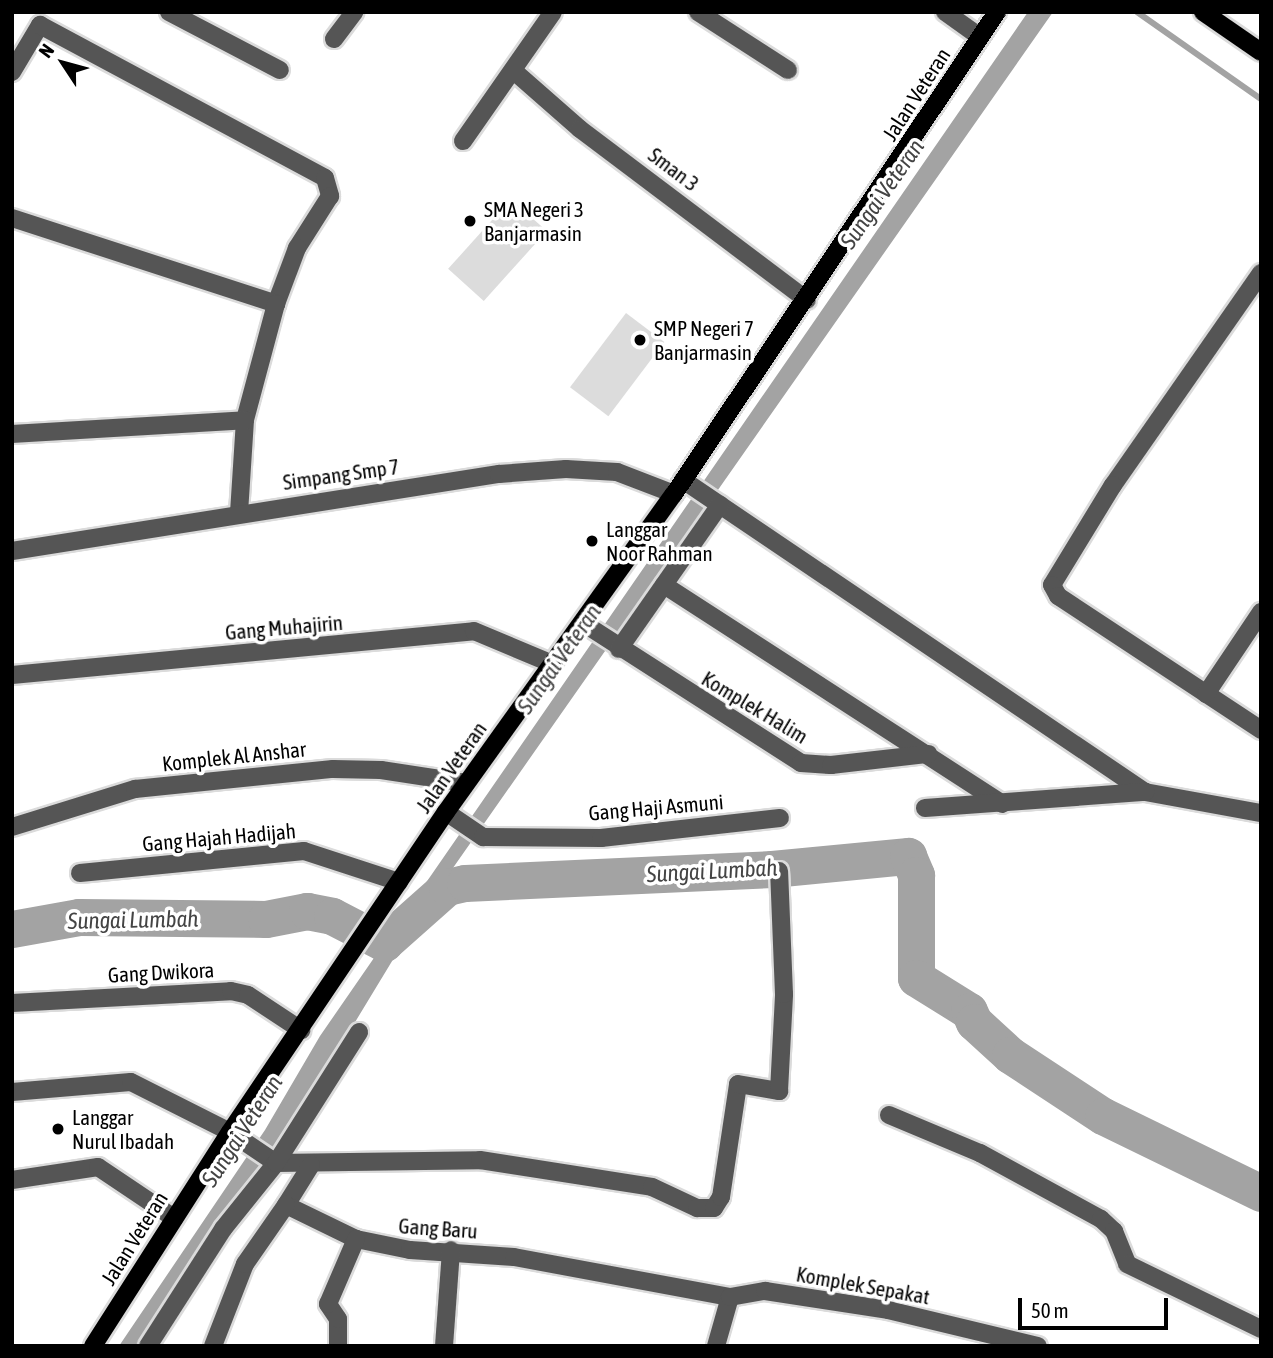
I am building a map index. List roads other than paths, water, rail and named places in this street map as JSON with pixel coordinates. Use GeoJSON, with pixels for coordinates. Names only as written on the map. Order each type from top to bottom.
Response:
{"type":"FeatureCollection","features":[{"type":"Feature","properties":{"kind":"main road","name":"Jalan Veteran"},"geometry":{"type":"LineString","coordinates":[[93,1346],[174,1218],[237,1136],[301,1030],[399,882],[452,816],[466,783],[553,664],[588,627],[684,487],[997,12]]}},
{"type":"Feature","properties":{"kind":"main road"},"geometry":{"type":"LineString","coordinates":[[1214,16],[1261,52]]}},
{"type":"Feature","properties":{"kind":"street"},"geometry":{"type":"LineString","coordinates":[[169,12],[280,70]]}},
{"type":"Feature","properties":{"kind":"street"},"geometry":{"type":"LineString","coordinates":[[334,39],[354,12]]}},
{"type":"Feature","properties":{"kind":"street"},"geometry":{"type":"LineString","coordinates":[[463,141],[515,72],[553,12]]}},
{"type":"Feature","properties":{"kind":"street"},"geometry":{"type":"LineString","coordinates":[[698,12],[788,70]]}},
{"type":"Feature","properties":{"kind":"street"},"geometry":{"type":"LineString","coordinates":[[945,12],[980,37]]}},
{"type":"Feature","properties":{"kind":"street"},"geometry":{"type":"LineString","coordinates":[[14,61],[43,19],[302,162],[330,183],[330,196],[297,248],[276,304],[245,420],[239,512]]}},
{"type":"Feature","properties":{"kind":"street","name":"Sman 3"},"geometry":{"type":"LineString","coordinates":[[515,72],[580,129],[807,300]]}},
{"type":"Feature","properties":{"kind":"street"},"geometry":{"type":"LineString","coordinates":[[12,218],[276,304]]}},
{"type":"Feature","properties":{"kind":"street"},"geometry":{"type":"LineString","coordinates":[[1261,273],[1113,485],[1052,585],[1058,596],[1261,730]]}},
{"type":"Feature","properties":{"kind":"street"},"geometry":{"type":"LineString","coordinates":[[12,434],[245,420]]}},
{"type":"Feature","properties":{"kind":"street","name":"Simpang Smp 7"},"geometry":{"type":"LineString","coordinates":[[12,551],[239,512],[499,474],[566,469],[634,475],[684,487],[716,503],[1145,792]]}},
{"type":"Feature","properties":{"kind":"street"},"geometry":{"type":"LineString","coordinates":[[617,648],[664,585],[716,503]]}},
{"type":"Feature","properties":{"kind":"street"},"geometry":{"type":"LineString","coordinates":[[664,585],[1002,804]]}},
{"type":"Feature","properties":{"kind":"street"},"geometry":{"type":"LineString","coordinates":[[1206,694],[1261,612]]}},
{"type":"Feature","properties":{"kind":"street","name":"Komplek Halim"},"geometry":{"type":"LineString","coordinates":[[588,627],[801,763],[831,765],[928,754]]}},
{"type":"Feature","properties":{"kind":"street","name":"Gang Muhajirin"},"geometry":{"type":"LineString","coordinates":[[12,675],[474,631],[553,664]]}},
{"type":"Feature","properties":{"kind":"street","name":"Komplek Al Anshar"},"geometry":{"type":"LineString","coordinates":[[12,827],[135,789],[320,770],[381,770],[466,783]]}},
{"type":"Feature","properties":{"kind":"street"},"geometry":{"type":"LineString","coordinates":[[925,808],[1145,792],[1261,813]]}},
{"type":"Feature","properties":{"kind":"street","name":"Gang Haji Asmuni"},"geometry":{"type":"LineString","coordinates":[[452,816],[483,836],[601,838],[780,818]]}},
{"type":"Feature","properties":{"kind":"street","name":"Gang Hajah Hadijah"},"geometry":{"type":"LineString","coordinates":[[80,873],[304,851],[399,882]]}},
{"type":"Feature","properties":{"kind":"street"},"geometry":{"type":"LineString","coordinates":[[12,1092],[131,1082],[237,1136],[274,1161],[311,1165],[480,1160],[652,1186],[697,1208],[714,1208],[721,1197],[738,1084],[779,1091],[784,993],[779,871]]}},
{"type":"Feature","properties":{"kind":"street","name":"Gang Dwikora"},"geometry":{"type":"LineString","coordinates":[[12,1003],[232,991],[248,995],[301,1030]]}},
{"type":"Feature","properties":{"kind":"street"},"geometry":{"type":"LineString","coordinates":[[148,1346],[223,1229],[274,1161],[359,1032]]}},
{"type":"Feature","properties":{"kind":"street"},"geometry":{"type":"LineString","coordinates":[[889,1115],[980,1153],[1101,1219],[1114,1231],[1127,1264],[1261,1329]]}},
{"type":"Feature","properties":{"kind":"street"},"geometry":{"type":"LineString","coordinates":[[213,1346],[245,1264],[311,1165]]}},
{"type":"Feature","properties":{"kind":"street"},"geometry":{"type":"LineString","coordinates":[[12,1180],[98,1167],[174,1218]]}},
{"type":"Feature","properties":{"kind":"street","name":"Gang Baru"},"geometry":{"type":"LineString","coordinates":[[286,1205],[356,1239],[391,1248],[514,1257],[730,1297]]}},
{"type":"Feature","properties":{"kind":"street"},"geometry":{"type":"LineString","coordinates":[[338,1346],[338,1319],[328,1304],[356,1239]]}},
{"type":"Feature","properties":{"kind":"street"},"geometry":{"type":"LineString","coordinates":[[444,1346],[450,1251]]}},
{"type":"Feature","properties":{"kind":"street","name":"Komplek Sepakat"},"geometry":{"type":"LineString","coordinates":[[730,1297],[765,1291],[888,1310],[1038,1346]]}},
{"type":"Feature","properties":{"kind":"street"},"geometry":{"type":"LineString","coordinates":[[716,1346],[730,1297]]}},
{"type":"Feature","properties":{"kind":"waterway"},"geometry":{"type":"LineString","coordinates":[[1137,12],[1261,99]]}},
{"type":"Feature","properties":{"kind":"waterway","name":"Sungai Lumbah"},"geometry":{"type":"LineString","coordinates":[[12,929],[79,917],[266,919],[307,911],[332,916],[384,943],[447,887],[465,883],[772,869],[908,856],[916,875],[916,978],[969,1011],[974,1022],[1010,1055],[1103,1116],[1261,1193]]}},
{"type":"Feature","properties":{"kind":"place","name":"SMA Negeri 3 Banjarmasin"},"geometry":{"type":"Point","coordinates":[470,221]}},
{"type":"Feature","properties":{"kind":"place","name":"SMP Negeri 7 Banjarmasin"},"geometry":{"type":"Point","coordinates":[640,340]}},
{"type":"Feature","properties":{"kind":"place","name":"Langgar Noor Rahman"},"geometry":{"type":"Point","coordinates":[592,541]}},
{"type":"Feature","properties":{"kind":"place","name":"Langgar Nurul Ibadah"},"geometry":{"type":"Point","coordinates":[58,1129]}},
{"type":"Feature","properties":{"kind":"water label","name":"Sungai Veteran"},"geometry":{"type":"Point","coordinates":[882,194]}},
{"type":"Feature","properties":{"kind":"water label","name":"Sungai Veteran"},"geometry":{"type":"Point","coordinates":[559,659]}},
{"type":"Feature","properties":{"kind":"water label","name":"Sungai Veteran"},"geometry":{"type":"Point","coordinates":[242,1131]}}]}
